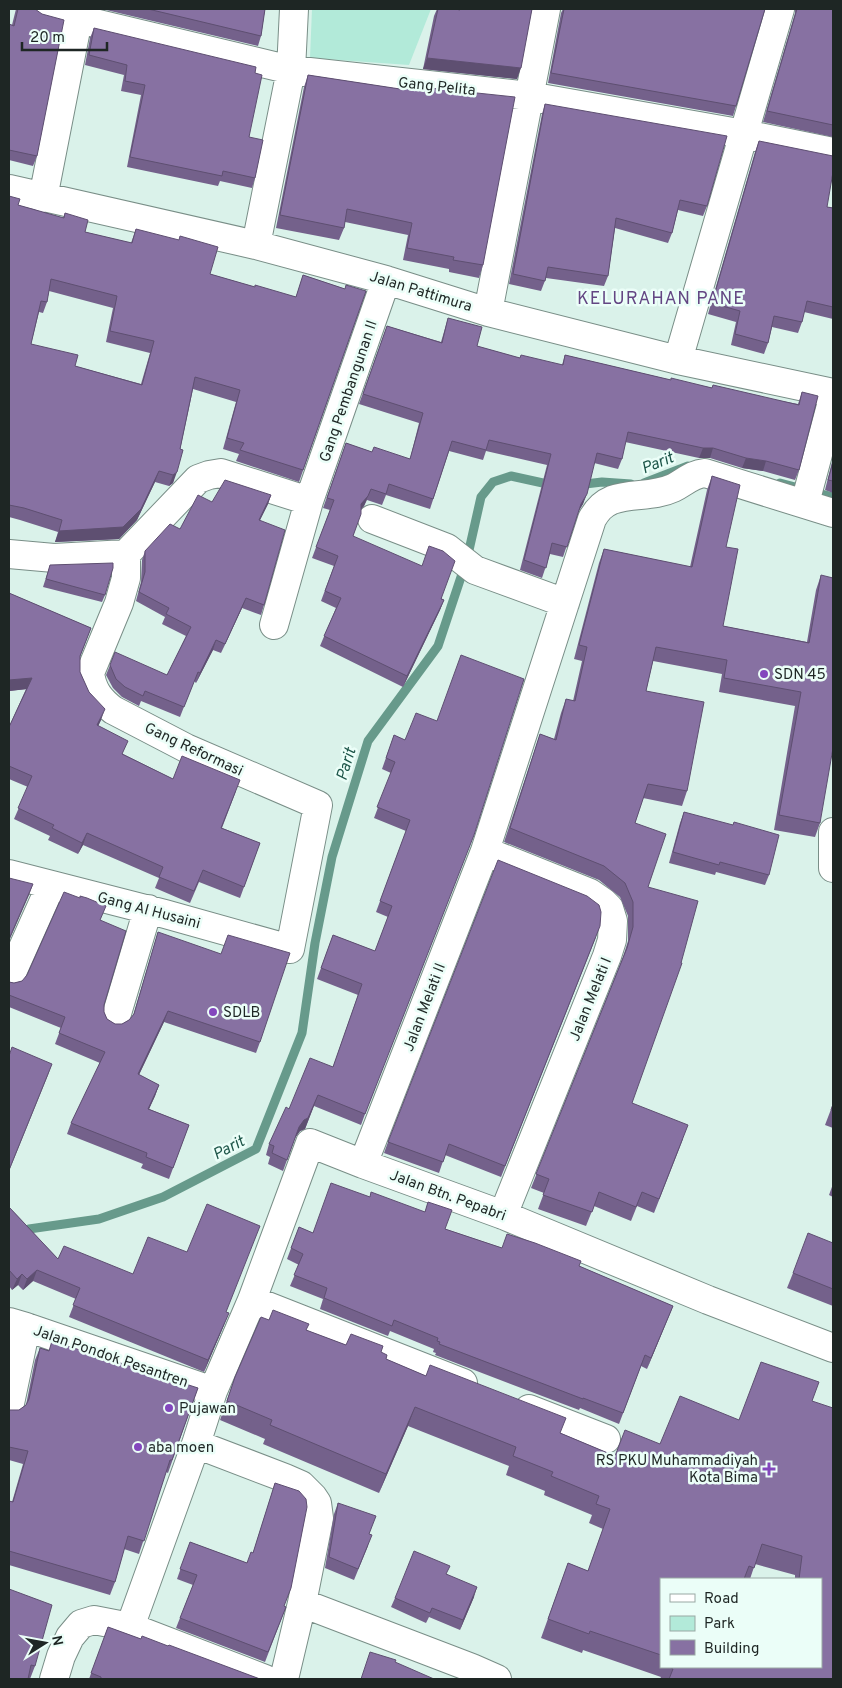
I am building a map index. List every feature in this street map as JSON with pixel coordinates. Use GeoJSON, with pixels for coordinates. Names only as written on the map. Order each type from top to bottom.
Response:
{"type":"FeatureCollection","features":[{"type":"Feature","properties":{"kind":"street","name":"Gang Pelita"},"geometry":{"type":"LineString","coordinates":[[43,9],[79,14],[291,70],[529,96],[744,134],[833,152]]}},
{"type":"Feature","properties":{"kind":"street"},"geometry":{"type":"LineString","coordinates":[[256,245],[291,70],[294,9]]}},
{"type":"Feature","properties":{"kind":"street"},"geometry":{"type":"LineString","coordinates":[[488,312],[546,9]]}},
{"type":"Feature","properties":{"kind":"street"},"geometry":{"type":"LineString","coordinates":[[678,360],[780,9]]}},
{"type":"Feature","properties":{"kind":"street"},"geometry":{"type":"LineString","coordinates":[[43,198],[79,14]]}},
{"type":"Feature","properties":{"kind":"street","name":"Jalan Pattimura"},"geometry":{"type":"LineString","coordinates":[[9,189],[256,245],[386,280],[488,312],[678,360],[833,394]]}},
{"type":"Feature","properties":{"kind":"street","name":"Gang Pembangunan II"},"geometry":{"type":"LineString","coordinates":[[274,625],[309,501],[386,280]]}},
{"type":"Feature","properties":{"kind":"street"},"geometry":{"type":"LineString","coordinates":[[807,494],[833,398]]}},
{"type":"Feature","properties":{"kind":"street"},"geometry":{"type":"LineString","coordinates":[[9,554],[54,558],[126,554],[198,480],[208,475],[221,473],[309,501]]}},
{"type":"Feature","properties":{"kind":"street","name":"Jalan Melati II"},"geometry":{"type":"LineString","coordinates":[[363,1164],[485,850],[592,519],[603,504],[613,500],[663,492],[675,487],[695,474],[705,473],[807,494],[833,513]]}},
{"type":"Feature","properties":{"kind":"street"},"geometry":{"type":"LineString","coordinates":[[372,519],[447,548],[475,570],[565,603]]}},
{"type":"Feature","properties":{"kind":"street","name":"Gang Reformasi"},"geometry":{"type":"LineString","coordinates":[[126,554],[126,578],[119,603],[90,673],[91,684],[104,703],[113,710],[186,748],[318,805],[290,948]]}},
{"type":"Feature","properties":{"kind":"street"},"geometry":{"type":"LineString","coordinates":[[833,832],[833,868]]}},
{"type":"Feature","properties":{"kind":"street","name":"Jalan Melati I"},"geometry":{"type":"LineString","coordinates":[[485,850],[590,893],[609,908],[613,921],[612,940],[608,956],[503,1215]]}},
{"type":"Feature","properties":{"kind":"street","name":"Gang Al Husaini"},"geometry":{"type":"LineString","coordinates":[[9,874],[148,909],[290,948]]}},
{"type":"Feature","properties":{"kind":"street"},"geometry":{"type":"LineString","coordinates":[[9,979],[51,885]]}},
{"type":"Feature","properties":{"kind":"street"},"geometry":{"type":"LineString","coordinates":[[114,1020],[148,909]]}},
{"type":"Feature","properties":{"kind":"street","name":"Jalan Btn. Pepabri"},"geometry":{"type":"LineString","coordinates":[[130,1627],[196,1444],[213,1391],[252,1300],[310,1143],[503,1215],[708,1300],[833,1348]]}},
{"type":"Feature","properties":{"kind":"street"},"geometry":{"type":"LineString","coordinates":[[252,1300],[606,1439]]}},
{"type":"Feature","properties":{"kind":"street"},"geometry":{"type":"LineString","coordinates":[[9,1408],[18,1325]]}},
{"type":"Feature","properties":{"kind":"street","name":"Jalan Pondok Pesantren"},"geometry":{"type":"LineString","coordinates":[[18,1325],[213,1391]]}},
{"type":"Feature","properties":{"kind":"street"},"geometry":{"type":"LineString","coordinates":[[196,1444],[301,1485],[317,1503],[319,1518],[284,1679]]}},
{"type":"Feature","properties":{"kind":"street"},"geometry":{"type":"LineString","coordinates":[[302,1603],[471,1674],[497,1679]]}},
{"type":"Feature","properties":{"kind":"street"},"geometry":{"type":"LineString","coordinates":[[54,1679],[61,1656],[70,1637],[81,1624],[94,1620],[130,1627],[265,1679]]}},
{"type":"Feature","properties":{"kind":"green space"},"geometry":{"type":"Polygon","coordinates":[[[312,9],[431,9],[409,65],[310,58],[312,9]]]}},
{"type":"Feature","properties":{"kind":"building"},"geometry":{"type":"Polygon","coordinates":[[[18,9],[35,9],[42,14],[64,20],[37,156],[9,150],[9,24],[14,26],[18,9]]]}},
{"type":"Feature","properties":{"kind":"building"},"geometry":{"type":"Polygon","coordinates":[[[148,9],[265,9],[261,36],[148,9]]]}},
{"type":"Feature","properties":{"kind":"building"},"geometry":{"type":"Polygon","coordinates":[[[438,9],[532,9],[521,68],[427,58],[438,9]]]}},
{"type":"Feature","properties":{"kind":"building"},"geometry":{"type":"Polygon","coordinates":[[[564,9],[765,9],[736,106],[551,73],[564,9]]]}},
{"type":"Feature","properties":{"kind":"building"},"geometry":{"type":"Polygon","coordinates":[[[797,9],[833,9],[833,125],[767,111],[797,9]]]}},
{"type":"Feature","properties":{"kind":"building"},"geometry":{"type":"Polygon","coordinates":[[[94,28],[256,67],[255,73],[262,75],[249,137],[263,140],[255,178],[223,171],[222,176],[130,157],[145,85],[125,81],[127,65],[89,55],[94,28]]]}},
{"type":"Feature","properties":{"kind":"building"},"geometry":{"type":"Polygon","coordinates":[[[308,75],[400,89],[401,85],[515,97],[483,265],[453,260],[454,257],[407,248],[412,223],[347,209],[344,228],[280,215],[308,75]]]}},
{"type":"Feature","properties":{"kind":"building"},"geometry":{"type":"Polygon","coordinates":[[[545,104],[727,136],[707,206],[680,200],[672,233],[616,218],[608,276],[548,267],[545,281],[513,274],[545,104]]]}},
{"type":"Feature","properties":{"kind":"building"},"geometry":{"type":"Polygon","coordinates":[[[759,141],[833,156],[833,172],[827,207],[833,208],[833,307],[807,301],[802,322],[774,316],[768,343],[735,334],[740,311],[712,303],[759,141]]]}},
{"type":"Feature","properties":{"kind":"building"},"geometry":{"type":"Polygon","coordinates":[[[9,196],[20,199],[18,205],[64,218],[65,213],[88,220],[85,232],[132,243],[136,229],[179,240],[180,236],[218,247],[210,274],[255,287],[255,285],[296,297],[303,275],[345,289],[346,285],[366,291],[303,470],[240,450],[244,443],[227,438],[240,390],[195,377],[180,449],[183,450],[177,472],[173,475],[159,471],[141,509],[123,527],[59,531],[62,520],[9,505],[9,196]],[[51,279],[47,302],[41,301],[31,344],[78,355],[75,366],[142,385],[154,341],[110,331],[117,296],[51,279]]]}},
{"type":"Feature","properties":{"kind":"building"},"geometry":{"type":"Polygon","coordinates":[[[448,318],[482,327],[477,346],[520,358],[521,355],[563,365],[565,355],[671,380],[671,378],[712,388],[713,385],[799,405],[802,392],[818,396],[799,470],[746,458],[713,448],[703,448],[628,432],[622,459],[597,453],[587,494],[581,504],[567,547],[552,543],[546,568],[524,560],[551,454],[489,440],[486,450],[452,441],[433,499],[389,484],[386,494],[371,489],[361,504],[361,514],[353,536],[422,566],[429,546],[443,551],[455,561],[441,599],[444,600],[407,676],[324,636],[341,598],[325,591],[338,556],[316,547],[334,500],[327,498],[346,443],[372,452],[374,447],[410,459],[423,413],[363,394],[387,326],[442,343],[448,318]]]}},
{"type":"Feature","properties":{"kind":"building"},"geometry":{"type":"Polygon","coordinates":[[[833,462],[833,481],[828,480],[833,462]]]}},
{"type":"Feature","properties":{"kind":"building"},"geometry":{"type":"Polygon","coordinates":[[[712,476],[740,485],[726,547],[738,549],[723,626],[809,643],[821,575],[833,578],[833,748],[820,823],[779,815],[801,692],[724,678],[727,660],[656,647],[646,691],[704,702],[687,791],[648,784],[635,823],[666,834],[648,887],[698,901],[682,963],[632,1103],[688,1125],[659,1199],[642,1192],[636,1207],[599,1192],[592,1212],[543,1195],[549,1179],[536,1174],[627,948],[633,927],[633,902],[625,883],[604,866],[510,828],[540,734],[556,740],[566,699],[575,701],[587,647],[579,645],[604,549],[692,567],[712,476]]]}},
{"type":"Feature","properties":{"kind":"building"},"geometry":{"type":"Polygon","coordinates":[[[225,480],[271,495],[259,520],[285,530],[264,605],[246,598],[225,644],[216,640],[200,673],[198,672],[184,707],[145,691],[143,696],[125,687],[116,679],[110,665],[115,652],[167,675],[191,627],[166,614],[169,608],[139,592],[145,572],[145,551],[170,524],[180,529],[198,495],[212,502],[225,480]]]}},
{"type":"Feature","properties":{"kind":"building"},"geometry":{"type":"Polygon","coordinates":[[[113,563],[105,595],[46,579],[50,565],[113,563]]]}},
{"type":"Feature","properties":{"kind":"building"},"geometry":{"type":"Polygon","coordinates":[[[9,593],[91,628],[80,656],[80,672],[89,692],[105,709],[97,725],[128,741],[122,754],[173,779],[182,756],[240,780],[221,828],[260,843],[244,887],[203,870],[194,891],[159,877],[163,867],[87,833],[82,843],[52,828],[54,825],[18,808],[32,776],[9,766],[9,727],[32,678],[9,680],[9,593]]]}},
{"type":"Feature","properties":{"kind":"building"},"geometry":{"type":"Polygon","coordinates":[[[461,655],[524,679],[474,835],[365,1114],[318,1095],[308,1118],[299,1127],[287,1160],[272,1153],[274,1146],[269,1144],[286,1107],[289,1109],[310,1058],[333,1067],[362,984],[321,968],[333,935],[375,951],[392,906],[380,901],[410,820],[377,807],[395,762],[386,758],[394,735],[405,740],[416,713],[437,721],[461,655]]]}},
{"type":"Feature","properties":{"kind":"building"},"geometry":{"type":"Polygon","coordinates":[[[684,812],[733,825],[734,822],[779,835],[769,875],[720,862],[719,865],[673,852],[684,812]]]}},
{"type":"Feature","properties":{"kind":"building"},"geometry":{"type":"Polygon","coordinates":[[[498,860],[587,896],[599,905],[601,912],[600,926],[505,1166],[449,1144],[443,1162],[388,1142],[498,860]]]}},
{"type":"Feature","properties":{"kind":"building"},"geometry":{"type":"Polygon","coordinates":[[[9,878],[33,884],[9,939],[9,878]]]}},
{"type":"Feature","properties":{"kind":"building"},"geometry":{"type":"Polygon","coordinates":[[[64,892],[80,898],[80,896],[87,898],[106,906],[100,920],[126,931],[104,1005],[107,1019],[115,1024],[122,1024],[134,1014],[158,932],[221,954],[228,935],[290,953],[260,1042],[168,1011],[138,1074],[159,1085],[148,1109],[189,1125],[173,1168],[146,1157],[147,1153],[71,1123],[105,1052],[59,1033],[65,1017],[9,995],[9,982],[22,981],[27,975],[64,892]]]}},
{"type":"Feature","properties":{"kind":"building"},"geometry":{"type":"Polygon","coordinates":[[[12,1047],[52,1064],[9,1170],[9,1056],[12,1047]]]}},
{"type":"Feature","properties":{"kind":"building"},"geometry":{"type":"Polygon","coordinates":[[[331,1183],[370,1197],[371,1192],[425,1212],[428,1202],[452,1210],[445,1229],[502,1248],[507,1234],[535,1243],[581,1261],[579,1266],[673,1306],[651,1358],[645,1355],[623,1413],[439,1344],[438,1338],[394,1320],[392,1326],[324,1298],[327,1288],[294,1275],[303,1254],[291,1248],[299,1227],[313,1233],[331,1183]]]}},
{"type":"Feature","properties":{"kind":"building"},"geometry":{"type":"Polygon","coordinates":[[[207,1204],[260,1226],[226,1312],[229,1313],[208,1360],[73,1305],[80,1288],[37,1270],[27,1279],[22,1274],[17,1279],[9,1270],[9,1207],[58,1259],[64,1246],[133,1274],[148,1237],[187,1252],[207,1204]]]}},
{"type":"Feature","properties":{"kind":"building"},"geometry":{"type":"Polygon","coordinates":[[[808,1233],[833,1243],[833,1289],[793,1273],[808,1233]]]}},
{"type":"Feature","properties":{"kind":"building"},"geometry":{"type":"Polygon","coordinates":[[[273,1310],[309,1324],[306,1330],[346,1345],[351,1334],[383,1346],[381,1352],[387,1355],[386,1359],[426,1376],[430,1365],[566,1418],[560,1433],[615,1456],[625,1430],[660,1444],[680,1396],[739,1420],[761,1362],[819,1382],[812,1401],[833,1408],[833,1679],[669,1679],[673,1669],[671,1668],[822,1668],[822,1578],[799,1578],[802,1556],[762,1544],[754,1568],[749,1566],[744,1578],[660,1578],[660,1655],[590,1631],[589,1634],[548,1619],[568,1563],[588,1571],[610,1509],[596,1504],[599,1496],[551,1476],[553,1472],[513,1456],[516,1447],[415,1407],[386,1474],[270,1425],[272,1420],[227,1401],[235,1377],[261,1317],[269,1320],[273,1310]]]}},
{"type":"Feature","properties":{"kind":"building"},"geometry":{"type":"Polygon","coordinates":[[[52,1341],[198,1388],[172,1460],[170,1460],[144,1541],[128,1536],[115,1582],[9,1551],[9,1501],[13,1502],[28,1451],[9,1447],[9,1410],[19,1410],[26,1405],[40,1348],[49,1351],[52,1341]]]}},
{"type":"Feature","properties":{"kind":"building"},"geometry":{"type":"Polygon","coordinates":[[[275,1483],[299,1491],[306,1499],[307,1507],[291,1588],[284,1606],[286,1607],[268,1652],[180,1618],[197,1575],[180,1569],[190,1542],[247,1563],[251,1552],[253,1553],[275,1483]]]}},
{"type":"Feature","properties":{"kind":"building"},"geometry":{"type":"Polygon","coordinates":[[[338,1503],[376,1516],[369,1534],[372,1535],[358,1569],[329,1557],[338,1503]]]}},
{"type":"Feature","properties":{"kind":"building"},"geometry":{"type":"Polygon","coordinates":[[[414,1551],[450,1566],[446,1574],[477,1587],[463,1620],[432,1608],[430,1613],[395,1598],[414,1551]]]}},
{"type":"Feature","properties":{"kind":"building"},"geometry":{"type":"Polygon","coordinates":[[[9,1589],[52,1605],[35,1666],[31,1665],[28,1679],[9,1679],[9,1589]]]}},
{"type":"Feature","properties":{"kind":"building"},"geometry":{"type":"Polygon","coordinates":[[[108,1627],[141,1639],[142,1636],[169,1645],[260,1679],[101,1679],[101,1677],[91,1673],[108,1627]]]}},
{"type":"Feature","properties":{"kind":"building"},"geometry":{"type":"Polygon","coordinates":[[[370,1652],[396,1660],[395,1662],[434,1679],[361,1679],[370,1652]]]}},
{"type":"Feature","properties":{"kind":"waterway","name":"Parit"},"geometry":{"type":"LineString","coordinates":[[644,483],[688,466]]}},
{"type":"Feature","properties":{"kind":"waterway","name":"Parit"},"geometry":{"type":"LineString","coordinates":[[9,1253],[19,1233],[29,1229],[99,1219],[163,1197],[256,1149],[302,1033],[315,943],[332,857],[368,741],[438,646],[467,559],[481,497],[493,482],[511,476],[552,485]]}},
{"type":"Feature","properties":{"kind":"waterway","name":"Parit"},"geometry":{"type":"LineString","coordinates":[[577,485],[602,482],[631,484]]}},
{"type":"Feature","properties":{"kind":"waterway","name":"Parit"},"geometry":{"type":"LineString","coordinates":[[780,483],[833,497]]}},
{"type":"Feature","properties":{"kind":"place","name":"SDN 45"},"geometry":{"type":"Point","coordinates":[764,674]}},
{"type":"Feature","properties":{"kind":"place","name":"SDLB"},"geometry":{"type":"Point","coordinates":[213,1012]}},
{"type":"Feature","properties":{"kind":"place","name":"Pujawan"},"geometry":{"type":"Point","coordinates":[169,1408]}},
{"type":"Feature","properties":{"kind":"place","name":"aba moen"},"geometry":{"type":"Point","coordinates":[138,1447]}},
{"type":"Feature","properties":{"kind":"place","name":"RS PKU Muhammadiyah Kota Bima"},"geometry":{"type":"Point","coordinates":[769,1469]}},
{"type":"Feature","properties":{"kind":"district","name":"KELURAHAN PANE"},"geometry":{"type":"Point","coordinates":[661,298]}}]}
